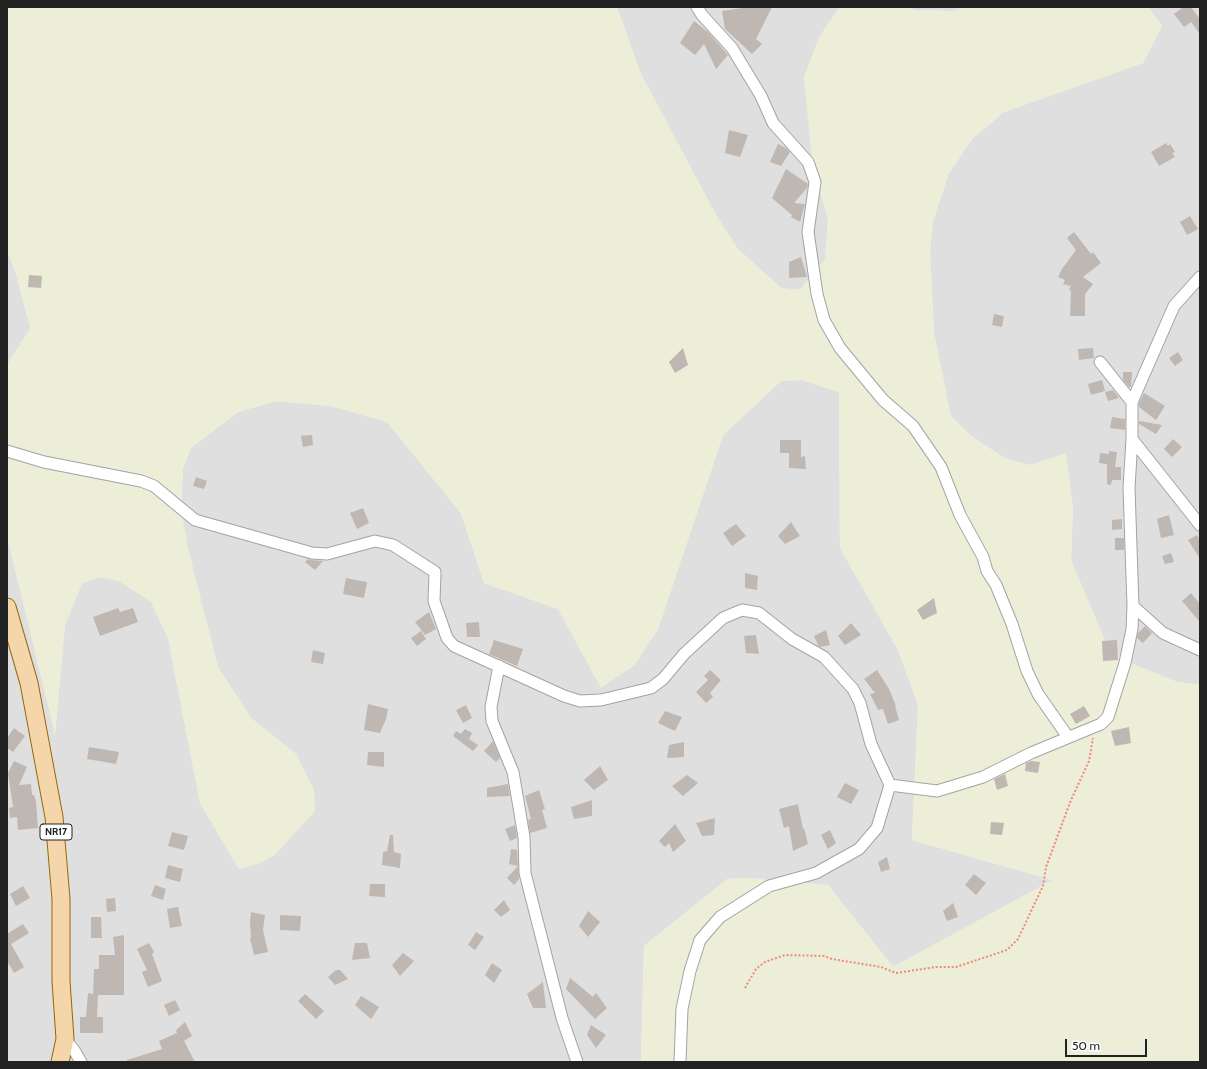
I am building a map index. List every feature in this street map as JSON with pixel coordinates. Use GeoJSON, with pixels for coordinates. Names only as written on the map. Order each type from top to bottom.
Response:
{"type":"FeatureCollection","features":[{"type":"Feature","properties":{"kind":"main road","name":"NR17"},"geometry":{"type":"LineString","coordinates":[[7,607],[29,684],[54,817],[61,899],[61,981],[65,1039],[60,1062]]}},
{"type":"Feature","properties":{"kind":"street"},"geometry":{"type":"LineString","coordinates":[[697,7],[732,48],[761,96],[773,123],[808,162],[815,182],[808,232],[817,294],[824,320],[840,348],[883,400],[913,426],[941,467],[960,515],[982,557],[987,571],[996,585],[1012,624],[1027,671],[1038,694],[1068,737]]}},
{"type":"Feature","properties":{"kind":"street"},"geometry":{"type":"LineString","coordinates":[[890,785],[937,791],[983,777],[1031,753],[1100,724],[1108,717],[1125,664],[1132,629],[1133,606],[1129,488],[1132,439],[1132,402],[1174,306],[1200,277]]}},
{"type":"Feature","properties":{"kind":"street"},"geometry":{"type":"LineString","coordinates":[[1100,362],[1132,402]]}},
{"type":"Feature","properties":{"kind":"street"},"geometry":{"type":"LineString","coordinates":[[1132,439],[1200,525]]}},
{"type":"Feature","properties":{"kind":"street"},"geometry":{"type":"LineString","coordinates":[[7,450],[44,462],[141,481],[154,486],[195,520],[312,553],[327,554],[375,541],[394,545],[435,572],[434,601],[447,638],[454,646],[564,696],[580,701],[601,700],[651,688],[663,679],[684,654],[723,618],[742,610],[759,613],[792,639],[824,657],[853,689],[860,703],[871,744],[890,785],[877,828],[859,849],[816,874],[769,886],[720,917],[700,940],[690,972],[682,1009],[680,1062]]}},
{"type":"Feature","properties":{"kind":"street"},"geometry":{"type":"LineString","coordinates":[[1133,606],[1163,633],[1200,650]]}},
{"type":"Feature","properties":{"kind":"street"},"geometry":{"type":"LineString","coordinates":[[499,666],[491,707],[492,721],[513,772],[524,836],[525,873],[562,1018],[577,1062]]}},
{"type":"Feature","properties":{"kind":"street"},"geometry":{"type":"LineString","coordinates":[[65,1039],[81,1062]]}},
{"type":"Feature","properties":{"kind":"path"},"geometry":{"type":"LineString","coordinates":[[745,988],[756,969],[765,962],[785,954],[824,956],[832,960],[881,967],[896,973],[936,967],[956,967],[1007,950],[1018,939],[1043,886],[1046,867],[1071,800],[1089,761],[1094,737],[1100,724]]}},
{"type":"Feature","properties":{"kind":"shaded area"},"geometry":{"type":"Polygon","coordinates":[[[617,7],[840,7],[819,37],[812,160],[828,220],[825,259],[800,290],[781,288],[737,248],[716,215],[641,74],[617,7]]]}},
{"type":"Feature","properties":{"kind":"shaded area"},"geometry":{"type":"Polygon","coordinates":[[[909,7],[962,7],[954,11],[915,10],[909,7]]]}},
{"type":"Feature","properties":{"kind":"shaded area"},"geometry":{"type":"Polygon","coordinates":[[[1148,7],[1200,7],[1200,685],[1177,682],[1125,661],[1105,641],[1071,560],[1073,507],[1030,465],[1004,458],[970,435],[951,416],[934,333],[930,250],[933,221],[949,173],[973,138],[1004,112],[1143,63],[1162,26],[1148,7]]]}},
{"type":"Feature","properties":{"kind":"shaded area"},"geometry":{"type":"Polygon","coordinates":[[[7,250],[16,274],[31,328],[7,365],[7,250]]]}},
{"type":"Feature","properties":{"kind":"shaded area"},"geometry":{"type":"Polygon","coordinates":[[[802,380],[839,392],[840,548],[898,650],[918,705],[912,840],[1053,880],[893,967],[828,885],[747,878],[727,879],[644,946],[641,1062],[7,1062],[7,536],[55,733],[65,625],[82,583],[100,577],[119,581],[151,602],[168,638],[200,803],[239,869],[297,755],[251,718],[218,667],[188,549],[181,509],[183,468],[191,448],[238,412],[276,401],[331,406],[387,422],[461,513],[484,583],[558,609],[602,687],[658,629],[723,435],[781,381],[802,380]]]}},
{"type":"Feature","properties":{"kind":"green space"},"geometry":{"type":"Polygon","coordinates":[[[10,7],[617,7],[641,74],[716,215],[737,248],[781,288],[800,290],[825,259],[828,220],[812,160],[804,77],[819,37],[840,7],[909,7],[915,10],[954,11],[962,7],[1148,7],[1162,26],[1143,63],[1004,112],[973,138],[949,173],[933,221],[930,250],[934,333],[951,416],[970,435],[1004,458],[1030,465],[1066,453],[1073,507],[1071,560],[1105,641],[1125,661],[1177,682],[1200,685],[1200,1062],[641,1062],[644,946],[727,879],[747,878],[828,885],[893,967],[1052,880],[912,840],[918,705],[898,650],[840,548],[839,392],[802,380],[781,381],[723,435],[658,629],[635,665],[601,688],[558,609],[484,583],[461,513],[387,422],[331,406],[276,401],[238,412],[191,448],[183,468],[181,509],[188,549],[218,667],[251,718],[297,755],[314,790],[315,811],[275,855],[258,864],[239,869],[200,803],[168,638],[151,602],[119,581],[100,577],[82,583],[65,625],[55,735],[7,536],[7,365],[30,328],[16,274],[7,250],[7,14],[10,7]]]}},
{"type":"Feature","properties":{"kind":"building"},"geometry":{"type":"Polygon","coordinates":[[[749,7],[772,7],[756,39],[762,44],[752,54],[725,29],[722,11],[749,7]]]}},
{"type":"Feature","properties":{"kind":"building"},"geometry":{"type":"Polygon","coordinates":[[[1183,7],[1191,7],[1200,19],[1200,34],[1191,22],[1184,27],[1174,14],[1183,7]]]}},
{"type":"Feature","properties":{"kind":"building"},"geometry":{"type":"Polygon","coordinates":[[[694,21],[708,32],[728,55],[716,69],[704,44],[695,55],[680,43],[694,21]]]}},
{"type":"Feature","properties":{"kind":"building"},"geometry":{"type":"Polygon","coordinates":[[[729,130],[748,135],[740,157],[725,153],[729,130]]]}},
{"type":"Feature","properties":{"kind":"building"},"geometry":{"type":"Polygon","coordinates":[[[1166,143],[1168,146],[1170,144],[1175,152],[1172,153],[1175,157],[1159,166],[1151,152],[1166,143]]]}},
{"type":"Feature","properties":{"kind":"building"},"geometry":{"type":"Polygon","coordinates":[[[778,144],[790,152],[781,166],[770,162],[778,144]]]}},
{"type":"Feature","properties":{"kind":"building"},"geometry":{"type":"Polygon","coordinates":[[[786,169],[808,184],[807,188],[794,203],[805,204],[800,222],[791,217],[792,215],[772,198],[786,169]]]}},
{"type":"Feature","properties":{"kind":"building"},"geometry":{"type":"Polygon","coordinates":[[[1190,216],[1198,229],[1187,235],[1180,222],[1190,216]]]}},
{"type":"Feature","properties":{"kind":"building"},"geometry":{"type":"Polygon","coordinates":[[[1074,232],[1091,254],[1093,252],[1101,263],[1083,277],[1093,284],[1085,294],[1085,316],[1070,316],[1071,291],[1069,290],[1071,286],[1063,284],[1065,280],[1058,277],[1076,250],[1067,238],[1074,232]]]}},
{"type":"Feature","properties":{"kind":"building"},"geometry":{"type":"Polygon","coordinates":[[[801,257],[807,277],[789,278],[789,262],[801,257]]]}},
{"type":"Feature","properties":{"kind":"building"},"geometry":{"type":"Polygon","coordinates":[[[29,275],[42,276],[41,288],[28,287],[29,275]]]}},
{"type":"Feature","properties":{"kind":"building"},"geometry":{"type":"Polygon","coordinates":[[[994,314],[1004,316],[1002,327],[992,325],[994,314]]]}},
{"type":"Feature","properties":{"kind":"building"},"geometry":{"type":"Polygon","coordinates":[[[683,348],[688,365],[675,373],[669,362],[683,348]]]}},
{"type":"Feature","properties":{"kind":"building"},"geometry":{"type":"Polygon","coordinates":[[[1093,348],[1094,358],[1079,360],[1078,349],[1093,348]]]}},
{"type":"Feature","properties":{"kind":"building"},"geometry":{"type":"Polygon","coordinates":[[[1178,352],[1183,360],[1175,366],[1169,358],[1178,352]]]}},
{"type":"Feature","properties":{"kind":"building"},"geometry":{"type":"Polygon","coordinates":[[[1123,372],[1132,372],[1131,387],[1129,387],[1123,380],[1123,372]]]}},
{"type":"Feature","properties":{"kind":"building"},"geometry":{"type":"Polygon","coordinates":[[[1102,380],[1105,391],[1091,395],[1088,384],[1102,380]]]}},
{"type":"Feature","properties":{"kind":"building"},"geometry":{"type":"Polygon","coordinates":[[[1113,390],[1119,398],[1108,401],[1105,392],[1113,390]]]}},
{"type":"Feature","properties":{"kind":"building"},"geometry":{"type":"Polygon","coordinates":[[[1144,393],[1165,406],[1156,420],[1139,407],[1139,403],[1144,393]]]}},
{"type":"Feature","properties":{"kind":"building"},"geometry":{"type":"Polygon","coordinates":[[[1112,417],[1125,419],[1125,430],[1110,428],[1112,417]]]}},
{"type":"Feature","properties":{"kind":"building"},"geometry":{"type":"Polygon","coordinates":[[[1139,421],[1162,425],[1156,434],[1139,424],[1139,421]]]}},
{"type":"Feature","properties":{"kind":"building"},"geometry":{"type":"Polygon","coordinates":[[[312,435],[313,445],[303,447],[301,436],[312,435]]]}},
{"type":"Feature","properties":{"kind":"building"},"geometry":{"type":"Polygon","coordinates":[[[1173,439],[1182,447],[1172,457],[1164,449],[1173,439]]]}},
{"type":"Feature","properties":{"kind":"building"},"geometry":{"type":"Polygon","coordinates":[[[780,440],[801,440],[801,457],[805,456],[806,469],[789,468],[789,453],[780,453],[780,440]]]}},
{"type":"Feature","properties":{"kind":"building"},"geometry":{"type":"Polygon","coordinates":[[[1109,451],[1117,452],[1115,467],[1121,467],[1121,480],[1112,480],[1111,485],[1107,484],[1107,464],[1099,463],[1100,453],[1109,454],[1109,451]]]}},
{"type":"Feature","properties":{"kind":"building"},"geometry":{"type":"Polygon","coordinates":[[[196,477],[207,481],[204,489],[193,486],[196,477]]]}},
{"type":"Feature","properties":{"kind":"building"},"geometry":{"type":"Polygon","coordinates":[[[363,508],[369,523],[357,529],[350,513],[363,508]]]}},
{"type":"Feature","properties":{"kind":"building"},"geometry":{"type":"Polygon","coordinates":[[[1169,515],[1174,535],[1161,538],[1157,519],[1169,515]]]}},
{"type":"Feature","properties":{"kind":"building"},"geometry":{"type":"Polygon","coordinates":[[[1122,519],[1122,529],[1112,530],[1112,520],[1122,519]]]}},
{"type":"Feature","properties":{"kind":"building"},"geometry":{"type":"Polygon","coordinates":[[[791,522],[800,536],[785,544],[778,536],[791,522]]]}},
{"type":"Feature","properties":{"kind":"building"},"geometry":{"type":"Polygon","coordinates":[[[736,524],[746,536],[732,546],[723,533],[736,524]]]}},
{"type":"Feature","properties":{"kind":"building"},"geometry":{"type":"Polygon","coordinates":[[[1197,535],[1200,541],[1200,559],[1188,540],[1197,535]]]}},
{"type":"Feature","properties":{"kind":"building"},"geometry":{"type":"Polygon","coordinates":[[[1115,538],[1124,538],[1124,550],[1115,550],[1115,538]]]}},
{"type":"Feature","properties":{"kind":"building"},"geometry":{"type":"Polygon","coordinates":[[[1171,553],[1174,562],[1165,564],[1162,556],[1171,553]]]}},
{"type":"Feature","properties":{"kind":"building"},"geometry":{"type":"Polygon","coordinates":[[[308,559],[323,561],[315,570],[305,562],[308,559]]]}},
{"type":"Feature","properties":{"kind":"building"},"geometry":{"type":"Polygon","coordinates":[[[745,573],[758,576],[757,590],[745,588],[745,573]]]}},
{"type":"Feature","properties":{"kind":"building"},"geometry":{"type":"Polygon","coordinates":[[[346,578],[367,582],[364,598],[343,594],[346,578]]]}},
{"type":"Feature","properties":{"kind":"building"},"geometry":{"type":"Polygon","coordinates":[[[1191,593],[1200,604],[1200,622],[1182,601],[1191,593]]]}},
{"type":"Feature","properties":{"kind":"building"},"geometry":{"type":"Polygon","coordinates":[[[934,598],[937,613],[923,620],[917,610],[934,598]]]}},
{"type":"Feature","properties":{"kind":"building"},"geometry":{"type":"Polygon","coordinates":[[[118,608],[120,612],[133,608],[138,622],[100,636],[93,617],[118,608]]]}},
{"type":"Feature","properties":{"kind":"building"},"geometry":{"type":"Polygon","coordinates":[[[429,612],[436,629],[425,635],[415,622],[429,612]]]}},
{"type":"Feature","properties":{"kind":"building"},"geometry":{"type":"Polygon","coordinates":[[[479,622],[480,637],[467,637],[466,623],[479,622]]]}},
{"type":"Feature","properties":{"kind":"building"},"geometry":{"type":"Polygon","coordinates":[[[851,623],[861,635],[845,645],[838,636],[851,623]]]}},
{"type":"Feature","properties":{"kind":"building"},"geometry":{"type":"Polygon","coordinates":[[[1145,626],[1152,633],[1143,643],[1137,638],[1138,633],[1145,626]]]}},
{"type":"Feature","properties":{"kind":"building"},"geometry":{"type":"Polygon","coordinates":[[[826,630],[830,645],[820,647],[814,636],[826,630]]]}},
{"type":"Feature","properties":{"kind":"building"},"geometry":{"type":"Polygon","coordinates":[[[421,631],[426,639],[417,646],[411,638],[421,631]]]}},
{"type":"Feature","properties":{"kind":"building"},"geometry":{"type":"Polygon","coordinates":[[[756,635],[759,654],[746,653],[744,636],[756,635]]]}},
{"type":"Feature","properties":{"kind":"building"},"geometry":{"type":"Polygon","coordinates":[[[494,640],[523,649],[517,666],[489,654],[494,640]]]}},
{"type":"Feature","properties":{"kind":"building"},"geometry":{"type":"Polygon","coordinates":[[[1117,640],[1118,660],[1103,661],[1102,641],[1117,640]]]}},
{"type":"Feature","properties":{"kind":"building"},"geometry":{"type":"Polygon","coordinates":[[[313,650],[325,653],[323,664],[311,662],[313,650]]]}},
{"type":"Feature","properties":{"kind":"building"},"geometry":{"type":"Polygon","coordinates":[[[710,670],[721,680],[710,693],[713,697],[706,703],[696,692],[708,680],[704,676],[710,670]]]}},
{"type":"Feature","properties":{"kind":"building"},"geometry":{"type":"Polygon","coordinates":[[[877,670],[889,689],[896,706],[899,720],[888,724],[883,709],[878,710],[870,694],[875,693],[864,679],[877,670]]]}},
{"type":"Feature","properties":{"kind":"building"},"geometry":{"type":"Polygon","coordinates":[[[368,704],[388,709],[386,719],[380,733],[364,730],[368,704]]]}},
{"type":"Feature","properties":{"kind":"building"},"geometry":{"type":"Polygon","coordinates":[[[466,705],[472,718],[463,723],[456,710],[466,705]]]}},
{"type":"Feature","properties":{"kind":"building"},"geometry":{"type":"Polygon","coordinates":[[[1084,706],[1090,716],[1076,724],[1070,714],[1084,706]]]}},
{"type":"Feature","properties":{"kind":"building"},"geometry":{"type":"Polygon","coordinates":[[[665,711],[682,717],[675,731],[658,723],[665,711]]]}},
{"type":"Feature","properties":{"kind":"building"},"geometry":{"type":"Polygon","coordinates":[[[1129,727],[1131,743],[1115,746],[1111,731],[1129,727]]]}},
{"type":"Feature","properties":{"kind":"building"},"geometry":{"type":"Polygon","coordinates":[[[14,728],[25,736],[13,752],[7,748],[7,738],[14,728]]]}},
{"type":"Feature","properties":{"kind":"building"},"geometry":{"type":"Polygon","coordinates":[[[465,729],[472,733],[469,739],[478,745],[473,751],[453,736],[456,731],[461,734],[465,729]]]}},
{"type":"Feature","properties":{"kind":"building"},"geometry":{"type":"Polygon","coordinates":[[[493,741],[500,758],[496,762],[484,751],[493,741]]]}},
{"type":"Feature","properties":{"kind":"building"},"geometry":{"type":"Polygon","coordinates":[[[684,742],[684,757],[667,758],[669,745],[684,742]]]}},
{"type":"Feature","properties":{"kind":"building"},"geometry":{"type":"Polygon","coordinates":[[[89,747],[119,752],[116,764],[87,759],[89,747]]]}},
{"type":"Feature","properties":{"kind":"building"},"geometry":{"type":"Polygon","coordinates":[[[368,752],[384,752],[384,767],[367,765],[368,752]]]}},
{"type":"Feature","properties":{"kind":"building"},"geometry":{"type":"Polygon","coordinates":[[[14,761],[27,767],[19,785],[31,784],[32,795],[34,795],[36,801],[38,828],[18,830],[17,817],[10,818],[9,808],[13,807],[8,773],[14,761]]]}},
{"type":"Feature","properties":{"kind":"building"},"geometry":{"type":"Polygon","coordinates":[[[1031,761],[1040,762],[1038,773],[1025,771],[1026,763],[1031,761]]]}},
{"type":"Feature","properties":{"kind":"building"},"geometry":{"type":"Polygon","coordinates":[[[600,766],[608,780],[594,790],[584,780],[600,766]]]}},
{"type":"Feature","properties":{"kind":"building"},"geometry":{"type":"Polygon","coordinates":[[[1005,774],[1008,786],[997,790],[994,779],[1005,774]]]}},
{"type":"Feature","properties":{"kind":"building"},"geometry":{"type":"Polygon","coordinates":[[[687,775],[698,783],[683,796],[672,786],[687,775]]]}},
{"type":"Feature","properties":{"kind":"building"},"geometry":{"type":"Polygon","coordinates":[[[845,783],[859,790],[851,804],[837,797],[845,783]]]}},
{"type":"Feature","properties":{"kind":"building"},"geometry":{"type":"Polygon","coordinates":[[[508,784],[510,796],[487,797],[487,788],[508,784]]]}},
{"type":"Feature","properties":{"kind":"building"},"geometry":{"type":"Polygon","coordinates":[[[539,790],[545,809],[542,810],[547,828],[530,833],[528,820],[531,819],[525,796],[539,790]]]}},
{"type":"Feature","properties":{"kind":"building"},"geometry":{"type":"Polygon","coordinates":[[[592,800],[592,816],[574,819],[571,807],[592,800]]]}},
{"type":"Feature","properties":{"kind":"building"},"geometry":{"type":"Polygon","coordinates":[[[798,804],[803,829],[804,828],[808,844],[793,851],[789,826],[784,828],[779,809],[798,804]]]}},
{"type":"Feature","properties":{"kind":"building"},"geometry":{"type":"Polygon","coordinates":[[[715,818],[714,835],[702,836],[696,823],[715,818]]]}},
{"type":"Feature","properties":{"kind":"building"},"geometry":{"type":"Polygon","coordinates":[[[991,822],[1004,823],[1002,835],[990,834],[991,822]]]}},
{"type":"Feature","properties":{"kind":"building"},"geometry":{"type":"Polygon","coordinates":[[[675,824],[686,841],[673,852],[669,843],[665,847],[659,841],[675,824]]]}},
{"type":"Feature","properties":{"kind":"building"},"geometry":{"type":"Polygon","coordinates":[[[515,825],[517,838],[510,841],[505,829],[515,825]]]}},
{"type":"Feature","properties":{"kind":"building"},"geometry":{"type":"Polygon","coordinates":[[[830,830],[836,843],[828,849],[821,835],[830,830]]]}},
{"type":"Feature","properties":{"kind":"building"},"geometry":{"type":"Polygon","coordinates":[[[172,832],[188,836],[184,850],[168,846],[172,832]]]}},
{"type":"Feature","properties":{"kind":"building"},"geometry":{"type":"Polygon","coordinates":[[[390,835],[393,835],[394,852],[401,854],[400,868],[382,865],[383,852],[387,851],[390,835]]]}},
{"type":"Feature","properties":{"kind":"building"},"geometry":{"type":"Polygon","coordinates":[[[511,849],[517,850],[518,866],[509,864],[511,849]]]}},
{"type":"Feature","properties":{"kind":"building"},"geometry":{"type":"Polygon","coordinates":[[[887,857],[890,869],[881,872],[878,862],[887,857]]]}},
{"type":"Feature","properties":{"kind":"building"},"geometry":{"type":"Polygon","coordinates":[[[168,865],[183,869],[180,882],[165,878],[168,865]]]}},
{"type":"Feature","properties":{"kind":"building"},"geometry":{"type":"Polygon","coordinates":[[[518,866],[519,879],[514,885],[507,878],[518,866]]]}},
{"type":"Feature","properties":{"kind":"building"},"geometry":{"type":"Polygon","coordinates":[[[974,874],[986,883],[976,895],[965,885],[974,874]]]}},
{"type":"Feature","properties":{"kind":"building"},"geometry":{"type":"Polygon","coordinates":[[[370,884],[385,884],[385,897],[369,896],[370,884]]]}},
{"type":"Feature","properties":{"kind":"building"},"geometry":{"type":"Polygon","coordinates":[[[155,885],[166,889],[163,900],[151,896],[155,885]]]}},
{"type":"Feature","properties":{"kind":"building"},"geometry":{"type":"Polygon","coordinates":[[[23,886],[30,898],[16,906],[10,894],[23,886]]]}},
{"type":"Feature","properties":{"kind":"building"},"geometry":{"type":"Polygon","coordinates":[[[115,898],[116,911],[107,912],[106,899],[115,898]]]}},
{"type":"Feature","properties":{"kind":"building"},"geometry":{"type":"Polygon","coordinates":[[[504,900],[510,910],[501,917],[494,910],[504,900]]]}},
{"type":"Feature","properties":{"kind":"building"},"geometry":{"type":"Polygon","coordinates":[[[953,903],[958,917],[947,921],[943,911],[953,903]]]}},
{"type":"Feature","properties":{"kind":"building"},"geometry":{"type":"Polygon","coordinates":[[[178,907],[182,926],[170,928],[167,909],[178,907]]]}},
{"type":"Feature","properties":{"kind":"building"},"geometry":{"type":"Polygon","coordinates":[[[588,911],[600,922],[588,937],[579,926],[588,911]]]}},
{"type":"Feature","properties":{"kind":"building"},"geometry":{"type":"Polygon","coordinates":[[[251,912],[265,915],[263,930],[268,952],[254,955],[250,938],[251,912]]]}},
{"type":"Feature","properties":{"kind":"building"},"geometry":{"type":"Polygon","coordinates":[[[280,915],[301,916],[300,931],[280,930],[280,915]]]}},
{"type":"Feature","properties":{"kind":"building"},"geometry":{"type":"Polygon","coordinates":[[[91,917],[101,917],[102,938],[91,938],[91,917]]]}},
{"type":"Feature","properties":{"kind":"building"},"geometry":{"type":"Polygon","coordinates":[[[23,924],[29,933],[11,944],[24,967],[14,973],[7,961],[7,934],[23,924]]]}},
{"type":"Feature","properties":{"kind":"building"},"geometry":{"type":"Polygon","coordinates":[[[476,932],[484,937],[475,950],[468,945],[476,932]]]}},
{"type":"Feature","properties":{"kind":"building"},"geometry":{"type":"Polygon","coordinates":[[[124,935],[124,995],[98,995],[97,1017],[103,1017],[103,1033],[80,1033],[80,1017],[86,1017],[88,993],[93,994],[94,969],[99,969],[99,955],[115,955],[113,937],[124,935]]]}},
{"type":"Feature","properties":{"kind":"building"},"geometry":{"type":"Polygon","coordinates":[[[149,943],[154,952],[152,954],[162,981],[148,987],[142,972],[147,970],[137,949],[149,943]]]}},
{"type":"Feature","properties":{"kind":"building"},"geometry":{"type":"Polygon","coordinates":[[[355,943],[367,943],[370,958],[352,960],[355,943]]]}},
{"type":"Feature","properties":{"kind":"building"},"geometry":{"type":"Polygon","coordinates":[[[403,953],[414,961],[400,976],[392,965],[403,953]]]}},
{"type":"Feature","properties":{"kind":"building"},"geometry":{"type":"Polygon","coordinates":[[[492,963],[502,970],[494,983],[485,975],[492,963]]]}},
{"type":"Feature","properties":{"kind":"building"},"geometry":{"type":"Polygon","coordinates":[[[336,970],[340,970],[348,979],[335,985],[328,977],[336,970]]]}},
{"type":"Feature","properties":{"kind":"building"},"geometry":{"type":"Polygon","coordinates":[[[570,978],[593,997],[596,993],[607,1008],[595,1019],[566,989],[570,978]]]}},
{"type":"Feature","properties":{"kind":"building"},"geometry":{"type":"Polygon","coordinates":[[[543,982],[546,1008],[533,1008],[527,994],[543,982]]]}},
{"type":"Feature","properties":{"kind":"building"},"geometry":{"type":"Polygon","coordinates":[[[305,994],[324,1011],[316,1019],[298,1001],[305,994]]]}},
{"type":"Feature","properties":{"kind":"building"},"geometry":{"type":"Polygon","coordinates":[[[361,996],[379,1007],[371,1019],[355,1005],[361,996]]]}},
{"type":"Feature","properties":{"kind":"building"},"geometry":{"type":"Polygon","coordinates":[[[175,1000],[180,1010],[169,1016],[164,1005],[175,1000]]]}},
{"type":"Feature","properties":{"kind":"building"},"geometry":{"type":"Polygon","coordinates":[[[185,1022],[192,1036],[184,1041],[195,1062],[127,1062],[127,1060],[162,1049],[159,1041],[177,1033],[176,1030],[185,1022]]]}},
{"type":"Feature","properties":{"kind":"building"},"geometry":{"type":"Polygon","coordinates":[[[591,1025],[606,1035],[596,1048],[587,1035],[591,1025]]]}}]}
